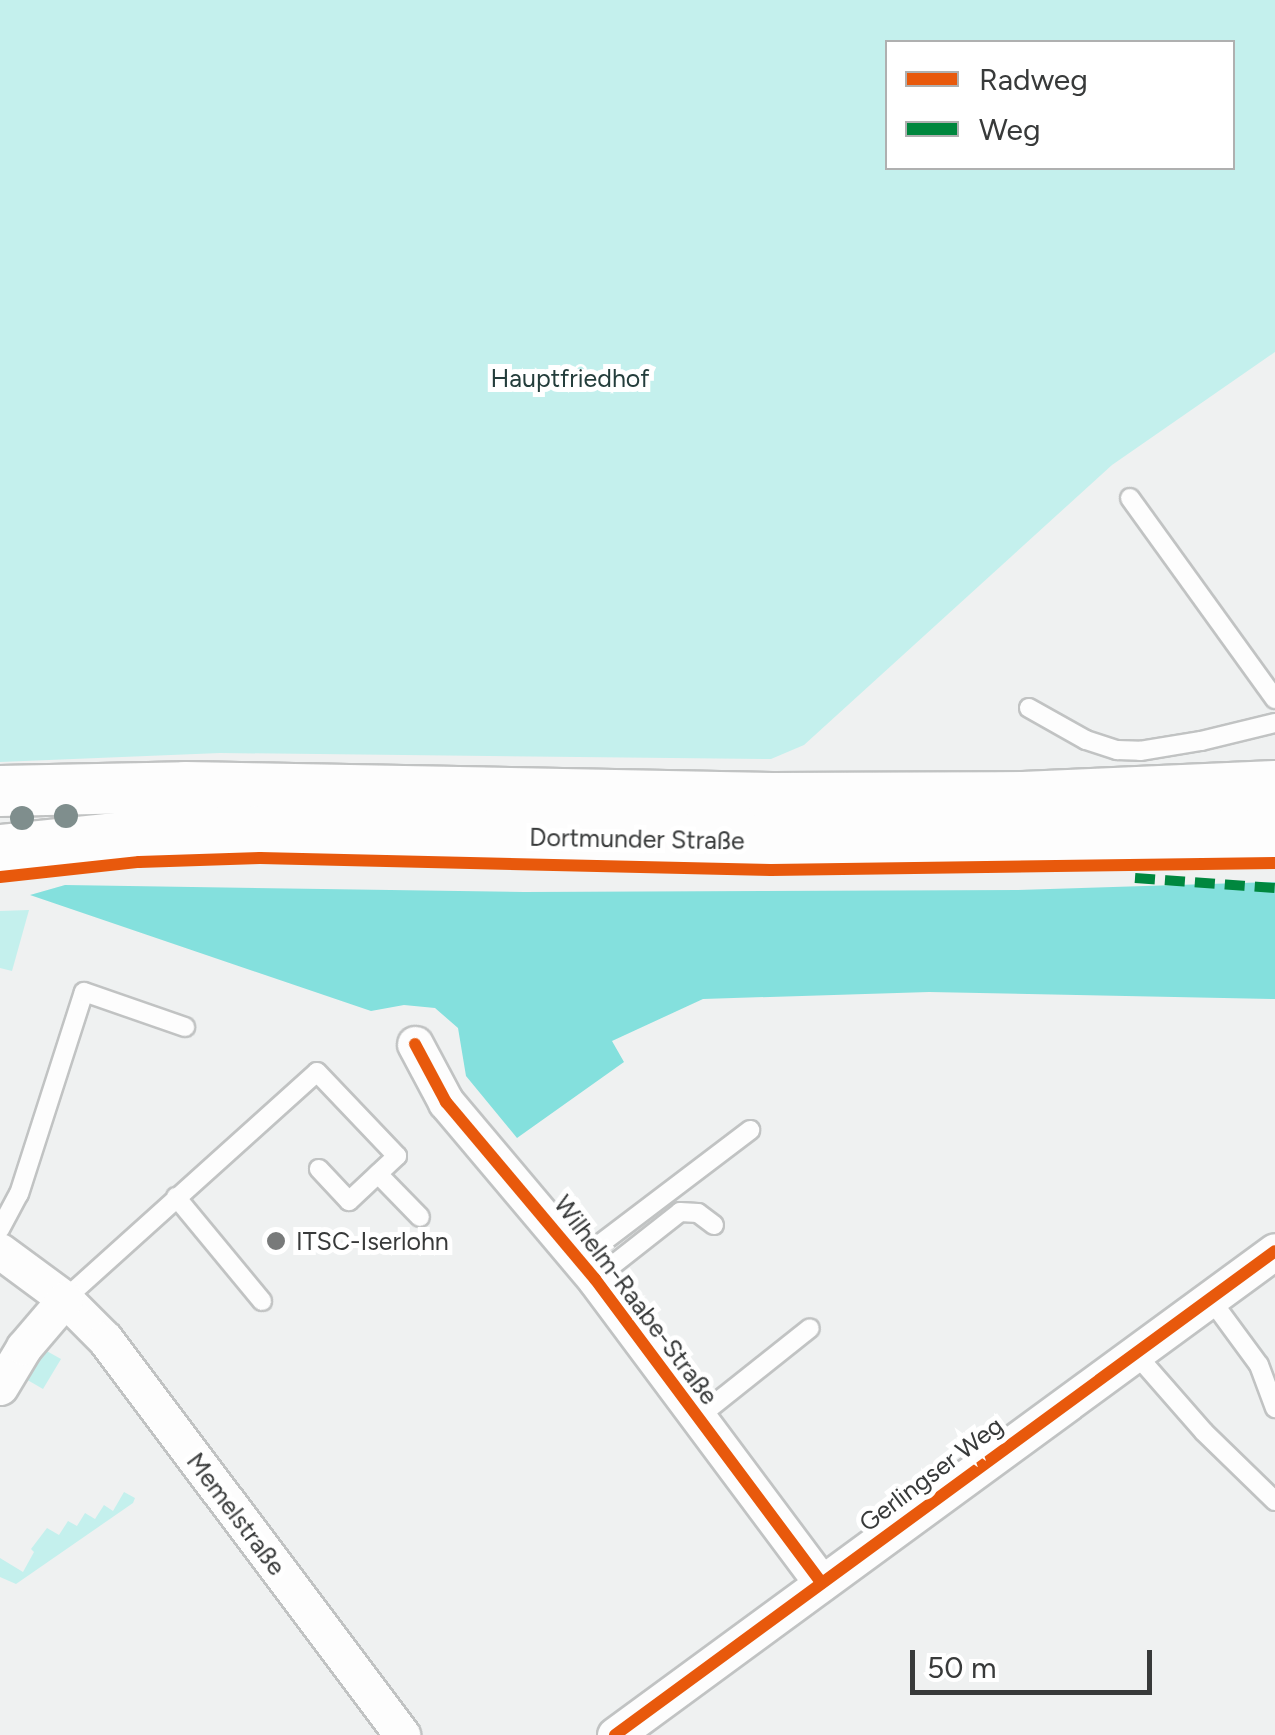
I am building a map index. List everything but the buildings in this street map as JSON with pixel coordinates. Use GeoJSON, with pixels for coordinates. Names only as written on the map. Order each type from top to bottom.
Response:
{"type":"FeatureCollection","features":[{"type":"Feature","properties":{"kind":"main road","name":"Dortmunder Straße"},"geometry":{"type":"LineString","coordinates":[[0,791],[184,787],[965,797],[1275,786]]}},
{"type":"Feature","properties":{"kind":"main road","name":"Dortmunder Straße"},"geometry":{"type":"LineString","coordinates":[[0,850],[136,836],[260,832],[771,841],[1275,835]]}},
{"type":"Feature","properties":{"kind":"street","name":"Wilhelm-Raabe-Straße"},"geometry":{"type":"LineString","coordinates":[[415,1044],[446,1102],[587,1269],[822,1583]]}},
{"type":"Feature","properties":{"kind":"street","name":"Memelstraße"},"geometry":{"type":"LineString","coordinates":[[0,1251],[65,1299],[105,1340],[402,1735]]}},
{"type":"Feature","properties":{"kind":"street","name":"Gerlingser Weg"},"geometry":{"type":"LineString","coordinates":[[614,1735],[1275,1251]]}},
{"type":"Feature","properties":{"kind":"street"},"geometry":{"type":"LineString","coordinates":[[0,1387],[24,1347],[65,1299]]}},
{"type":"Feature","properties":{"kind":"lane"},"geometry":{"type":"LineString","coordinates":[[1130,498],[1275,698]]}},
{"type":"Feature","properties":{"kind":"lane"},"geometry":{"type":"LineString","coordinates":[[1030,708],[1086,740],[1128,750],[1201,742],[1275,723]]}},
{"type":"Feature","properties":{"kind":"lane"},"geometry":{"type":"LineString","coordinates":[[0,1229],[20,1194],[84,992],[185,1027]]}},
{"type":"Feature","properties":{"kind":"lane"},"geometry":{"type":"LineString","coordinates":[[65,1299],[317,1072],[397,1156],[349,1200],[319,1168]]}},
{"type":"Feature","properties":{"kind":"lane"},"geometry":{"type":"LineString","coordinates":[[587,1269],[750,1130]]}},
{"type":"Feature","properties":{"kind":"lane"},"geometry":{"type":"LineString","coordinates":[[378,1174],[420,1217]]}},
{"type":"Feature","properties":{"kind":"lane"},"geometry":{"type":"LineString","coordinates":[[176,1197],[262,1301]]}},
{"type":"Feature","properties":{"kind":"lane"},"geometry":{"type":"LineString","coordinates":[[587,1269],[680,1212],[698,1213],[714,1225]]}},
{"type":"Feature","properties":{"kind":"lane"},"geometry":{"type":"LineString","coordinates":[[1209,1297],[1259,1365],[1275,1408]]}},
{"type":"Feature","properties":{"kind":"lane"},"geometry":{"type":"LineString","coordinates":[[697,1418],[810,1328]]}},
{"type":"Feature","properties":{"kind":"lane"},"geometry":{"type":"LineString","coordinates":[[1134,1351],[1204,1432],[1275,1501]]}},
{"type":"Feature","properties":{"kind":"green space","name":"Hauptfriedhof"},"geometry":{"type":"Polygon","coordinates":[[[0,0],[1275,0],[1275,352],[1112,465],[804,745],[771,759],[220,753],[0,762],[0,0]]]}},
{"type":"Feature","properties":{"kind":"green space"},"geometry":{"type":"Polygon","coordinates":[[[29,910],[12,971],[0,968],[0,911],[29,910]]]}},
{"type":"Feature","properties":{"kind":"green space"},"geometry":{"type":"Polygon","coordinates":[[[43,1349],[61,1359],[43,1389],[24,1378],[43,1349]]]}},
{"type":"Feature","properties":{"kind":"green space"},"geometry":{"type":"Polygon","coordinates":[[[124,1492],[135,1498],[133,1503],[16,1584],[0,1577],[0,1558],[23,1572],[34,1552],[31,1549],[47,1528],[59,1535],[68,1521],[77,1526],[85,1513],[95,1519],[104,1505],[113,1511],[124,1492]]]}},
{"type":"Feature","properties":{"kind":"shaded area"},"geometry":{"type":"Polygon","coordinates":[[[1275,882],[1275,999],[929,992],[703,999],[612,1041],[624,1062],[517,1138],[466,1076],[458,1028],[435,1008],[404,1005],[371,1011],[30,895],[65,885],[524,892],[1018,890],[1275,882]]]}},
{"type":"Feature","properties":{"kind":"marked path"},"geometry":{"type":"LineString","coordinates":[[1135,878],[1275,888]]}},
{"type":"Feature","properties":{"kind":"cycle path"},"geometry":{"type":"LineString","coordinates":[[0,877],[139,862],[260,858],[771,870],[1275,863]]}},
{"type":"Feature","properties":{"kind":"cycle path"},"geometry":{"type":"LineString","coordinates":[[415,1044],[446,1102],[595,1279],[822,1583]]}},
{"type":"Feature","properties":{"kind":"cycle path"},"geometry":{"type":"LineString","coordinates":[[615,1735],[1275,1251]]}},
{"type":"Feature","properties":{"kind":"place","name":"ITSC-Iserlohn"},"geometry":{"type":"Point","coordinates":[276,1241]}}]}
